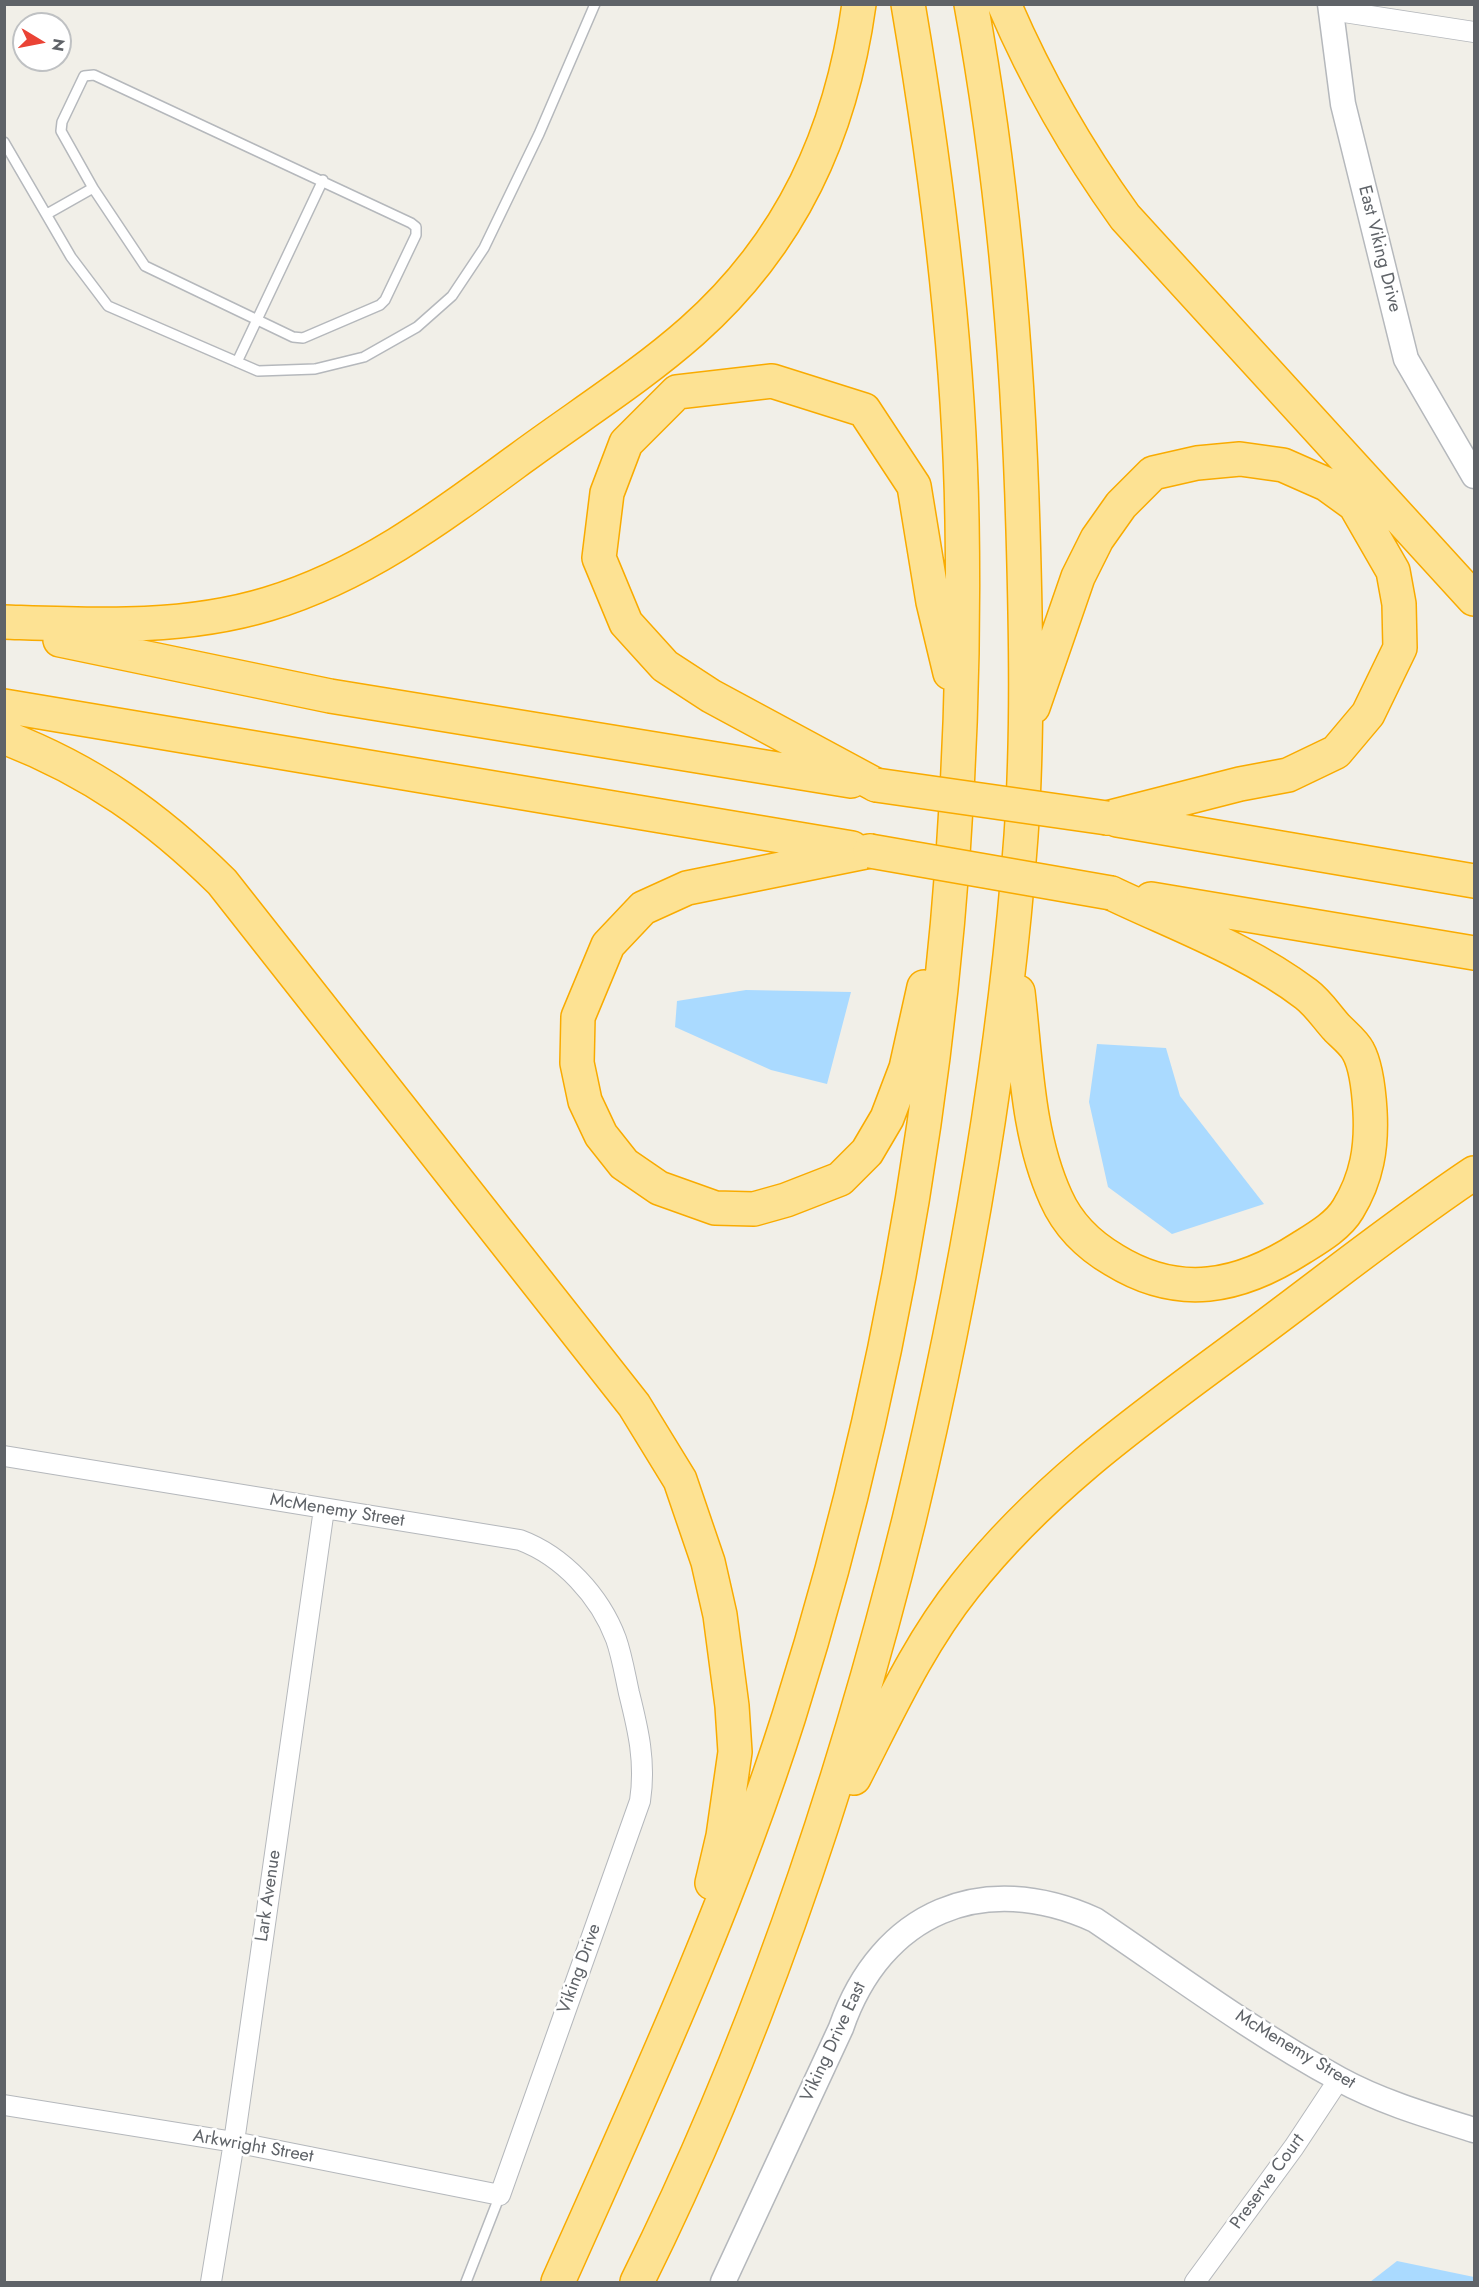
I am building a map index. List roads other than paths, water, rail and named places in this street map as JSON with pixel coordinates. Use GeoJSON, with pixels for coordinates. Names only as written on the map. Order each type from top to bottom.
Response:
{"type":"FeatureCollection","features":[{"type":"Feature","properties":{"kind":"highway"},"geometry":{"type":"LineString","coordinates":[[4,622],[128,626],[214,617],[267,605],[319,586],[369,563],[416,535],[663,354],[722,302],[757,262],[782,227],[807,183],[829,136],[852,54],[859,4]]}},
{"type":"Feature","properties":{"kind":"highway"},"geometry":{"type":"LineString","coordinates":[[558,2283],[682,2004],[748,1836],[788,1718],[821,1610],[875,1396],[908,1235],[925,1126],[948,908],[961,720],[962,513],[954,371],[930,136],[908,4]]}},
{"type":"Feature","properties":{"kind":"highway"},"geometry":{"type":"LineString","coordinates":[[637,2283],[715,2117],[755,2019],[808,1871],[864,1690],[932,1422],[974,1216],[995,1077],[1012,938],[1021,833],[1025,732],[1025,599],[1017,382],[998,181],[971,4]]}},
{"type":"Feature","properties":{"kind":"highway"},"geometry":{"type":"LineString","coordinates":[[1004,4],[1029,62],[1057,116],[1089,167],[1125,217],[1474,598]]}},
{"type":"Feature","properties":{"kind":"highway"},"geometry":{"type":"LineString","coordinates":[[867,782],[711,696],[665,666],[626,623],[599,558],[607,493],[626,443],[677,393],[772,381],[864,410],[914,486],[933,602],[961,720]]}},
{"type":"Feature","properties":{"kind":"highway"},"geometry":{"type":"LineString","coordinates":[[1025,732],[1078,577],[1097,539],[1121,505],[1153,473],[1197,464],[1240,459],[1283,465],[1326,484],[1355,505],[1393,571],[1399,604],[1400,648],[1368,714],[1336,752],[1288,775],[1114,818]]}},
{"type":"Feature","properties":{"kind":"highway"},"geometry":{"type":"LineString","coordinates":[[4,629],[330,696],[867,782],[1114,818],[1474,881]]}},
{"type":"Feature","properties":{"kind":"highway"},"geometry":{"type":"LineString","coordinates":[[4,706],[1474,953]]}},
{"type":"Feature","properties":{"kind":"highway"},"geometry":{"type":"LineString","coordinates":[[4,737],[41,751],[91,777],[138,807],[182,843],[222,882],[634,1405],[680,1480],[708,1562],[720,1616],[732,1706],[735,1752],[723,1836],[682,2004]]}},
{"type":"Feature","properties":{"kind":"highway"},"geometry":{"type":"LineString","coordinates":[[863,851],[687,888],[643,908],[608,945],[578,1017],[577,1064],[585,1101],[602,1136],[624,1164],[659,1188],[715,1208],[754,1209],[786,1200],[840,1179],[867,1152],[887,1118],[906,1068],[922,995],[948,908]]}},
{"type":"Feature","properties":{"kind":"highway"},"geometry":{"type":"LineString","coordinates":[[1012,938],[1031,1104],[1042,1160],[1057,1200],[1089,1245],[1134,1273],[1183,1286],[1219,1284],[1259,1272],[1292,1254],[1332,1226],[1347,1211],[1368,1166],[1371,1128],[1369,1096],[1358,1051],[1308,996],[1260,963],[1111,893]]}},
{"type":"Feature","properties":{"kind":"highway"},"geometry":{"type":"LineString","coordinates":[[808,1871],[892,1701],[925,1643],[964,1587],[1007,1535],[1055,1487],[1113,1439],[1474,1173]]}},
{"type":"Feature","properties":{"kind":"street"},"geometry":{"type":"LineString","coordinates":[[1330,7],[1474,32]]}},
{"type":"Feature","properties":{"kind":"street","name":"East Viking Drive"},"geometry":{"type":"LineString","coordinates":[[1330,7],[1343,104],[1406,359],[1474,477]]}},
{"type":"Feature","properties":{"kind":"street","name":"McMenemy Street"},"geometry":{"type":"LineString","coordinates":[[4,1456],[520,1540],[544,1549],[567,1566],[587,1589],[615,1637],[618,1648]]}},
{"type":"Feature","properties":{"kind":"street","name":"Lark Avenue"},"geometry":{"type":"LineString","coordinates":[[211,2283],[234,2142],[324,1509]]}},
{"type":"Feature","properties":{"kind":"street","name":"Viking Drive"},"geometry":{"type":"LineString","coordinates":[[500,2195],[640,1801],[643,1778],[641,1740],[618,1648]]}},
{"type":"Feature","properties":{"kind":"street","name":"Viking Drive East"},"geometry":{"type":"LineString","coordinates":[[723,2283],[841,2028],[852,1997],[868,1970],[889,1946],[914,1926],[940,1912],[971,1902],[1002,1898],[1037,1900],[1068,1908],[1095,1920],[1127,1944]]}},
{"type":"Feature","properties":{"kind":"street","name":"McMenemy Street"},"geometry":{"type":"LineString","coordinates":[[1127,1944],[1260,2032],[1339,2079],[1425,2115],[1474,2130]]}},
{"type":"Feature","properties":{"kind":"street","name":"Preserve Court"},"geometry":{"type":"LineString","coordinates":[[1195,2283],[1294,2147],[1339,2079]]}},
{"type":"Feature","properties":{"kind":"street","name":"Arkwright Street"},"geometry":{"type":"LineString","coordinates":[[4,2106],[234,2142],[500,2195]]}},
{"type":"Feature","properties":{"kind":"lane"},"geometry":{"type":"LineString","coordinates":[[4,142],[71,257],[108,306],[258,371],[315,369],[364,357],[417,327],[452,296],[484,248],[539,134],[595,4]]}},
{"type":"Feature","properties":{"kind":"lane"},"geometry":{"type":"LineString","coordinates":[[94,75],[323,180],[416,227],[416,235],[385,300],[380,305],[303,338],[293,337],[145,266],[93,188],[61,131],[62,122],[84,76],[94,75]]}},
{"type":"Feature","properties":{"kind":"lane"},"geometry":{"type":"LineString","coordinates":[[237,362],[323,180]]}},
{"type":"Feature","properties":{"kind":"lane"},"geometry":{"type":"LineString","coordinates":[[47,214],[93,188]]}},
{"type":"Feature","properties":{"kind":"lane","name":"Viking Drive"},"geometry":{"type":"LineString","coordinates":[[466,2283],[500,2195]]}},
{"type":"Feature","properties":{"kind":"water"},"geometry":{"type":"Polygon","coordinates":[[[746,990],[851,992],[827,1084],[771,1070],[675,1027],[677,1001],[746,990]]]}},
{"type":"Feature","properties":{"kind":"water"},"geometry":{"type":"Polygon","coordinates":[[[1097,1044],[1166,1048],[1180,1096],[1264,1204],[1172,1234],[1108,1187],[1089,1102],[1097,1044]]]}},
{"type":"Feature","properties":{"kind":"water"},"geometry":{"type":"Polygon","coordinates":[[[1397,2261],[1474,2277],[1474,2282],[1370,2282],[1397,2261]]]}}]}
